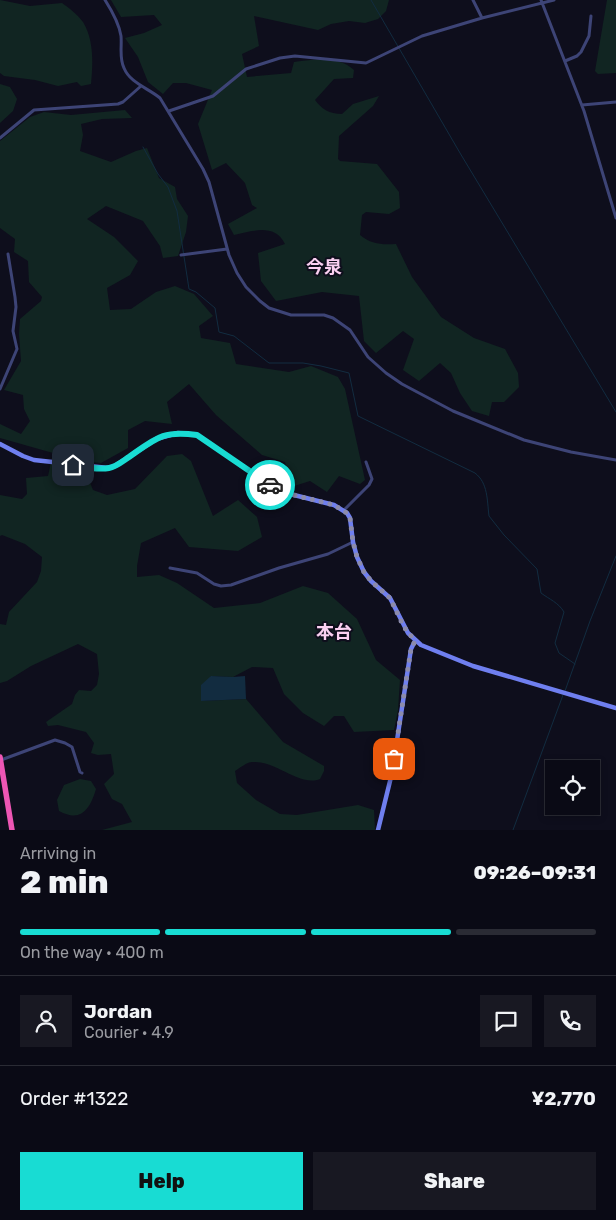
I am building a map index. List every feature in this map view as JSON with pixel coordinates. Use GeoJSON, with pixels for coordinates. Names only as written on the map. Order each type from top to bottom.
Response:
{"type":"FeatureCollection","features":[{"type":"Feature","properties":{"kind":"highway"},"geometry":{"type":"LineString","coordinates":[[0,759],[12,830]]}},
{"type":"Feature","properties":{"kind":"street"},"geometry":{"type":"LineString","coordinates":[[105,0],[113,12],[118,25],[121,38],[120,52],[124,68],[141,86],[150,89],[160,98],[169,111],[210,182],[227,249],[239,277],[260,302],[269,308],[291,315],[324,315],[334,318],[350,330],[359,346],[393,378],[453,411],[524,440],[571,452],[616,460]]}},
{"type":"Feature","properties":{"kind":"street"},"geometry":{"type":"LineString","coordinates":[[473,0],[482,18]]}},
{"type":"Feature","properties":{"kind":"street"},"geometry":{"type":"LineString","coordinates":[[169,111],[213,96],[246,69],[280,58],[295,56],[366,63],[422,36],[482,18],[554,0]]}},
{"type":"Feature","properties":{"kind":"street"},"geometry":{"type":"LineString","coordinates":[[542,2],[582,105],[616,217]]}},
{"type":"Feature","properties":{"kind":"street"},"geometry":{"type":"LineString","coordinates":[[565,60],[581,52],[590,36],[592,16]]}},
{"type":"Feature","properties":{"kind":"street"},"geometry":{"type":"LineString","coordinates":[[0,138],[34,110],[118,104],[123,102],[141,86]]}},
{"type":"Feature","properties":{"kind":"street"},"geometry":{"type":"LineString","coordinates":[[582,105],[616,102]]}},
{"type":"Feature","properties":{"kind":"street"},"geometry":{"type":"LineString","coordinates":[[181,255],[227,249]]}},
{"type":"Feature","properties":{"kind":"street"},"geometry":{"type":"LineString","coordinates":[[0,389],[16,354],[13,331],[16,302],[8,254]]}},
{"type":"Feature","properties":{"kind":"street"},"geometry":{"type":"LineString","coordinates":[[0,444],[34,460],[108,468],[115,466],[156,438],[178,432],[197,435],[274,488],[295,496],[334,505],[344,510],[350,518],[353,542],[364,572],[390,598],[404,627],[415,641],[421,645],[463,663],[616,708]]}},
{"type":"Feature","properties":{"kind":"street"},"geometry":{"type":"LineString","coordinates":[[344,510],[369,485],[372,479],[366,462]]}},
{"type":"Feature","properties":{"kind":"street"},"geometry":{"type":"LineString","coordinates":[[170,568],[197,574],[221,586],[231,585],[279,568],[328,554],[353,542]]}},
{"type":"Feature","properties":{"kind":"street"},"geometry":{"type":"LineString","coordinates":[[378,830],[392,773],[411,649],[415,641]]}},
{"type":"Feature","properties":{"kind":"street"},"geometry":{"type":"LineString","coordinates":[[0,759],[29,751],[55,740],[65,742],[72,747],[80,772],[82,773]]}},
{"type":"Feature","properties":{"kind":"green space"},"geometry":{"type":"Polygon","coordinates":[[[0,0],[30,6],[62,3],[76,14],[87,29],[91,44],[91,84],[81,86],[77,82],[58,86],[35,80],[4,76],[0,73],[0,0]]]}},
{"type":"Feature","properties":{"kind":"green space"},"geometry":{"type":"Polygon","coordinates":[[[111,0],[389,0],[386,11],[378,19],[365,23],[349,21],[331,24],[318,30],[254,16],[259,46],[242,54],[247,77],[291,73],[294,62],[318,59],[334,60],[348,65],[354,70],[353,78],[334,79],[315,100],[323,108],[333,113],[342,114],[353,104],[379,96],[373,106],[339,136],[338,159],[340,161],[377,164],[399,192],[400,208],[389,214],[366,212],[362,215],[360,235],[377,243],[396,244],[412,277],[441,317],[474,338],[505,349],[518,373],[519,387],[504,402],[492,402],[489,416],[472,411],[460,393],[451,373],[440,363],[419,381],[403,370],[414,339],[403,331],[376,353],[364,341],[359,296],[322,292],[276,301],[261,281],[258,253],[285,244],[281,237],[269,231],[262,230],[234,235],[228,224],[257,208],[252,205],[245,183],[226,163],[212,170],[198,124],[212,90],[186,83],[173,83],[163,94],[148,82],[138,57],[125,38],[144,33],[162,25],[154,15],[121,17],[111,0]]]}},
{"type":"Feature","properties":{"kind":"green space"},"geometry":{"type":"Polygon","coordinates":[[[607,0],[616,0],[616,73],[598,74],[595,71],[607,0]]]}},
{"type":"Feature","properties":{"kind":"green space"},"geometry":{"type":"Polygon","coordinates":[[[0,84],[10,87],[17,99],[13,111],[0,123],[0,84]]]}},
{"type":"Feature","properties":{"kind":"green space"},"geometry":{"type":"Polygon","coordinates":[[[125,110],[132,118],[102,119],[81,124],[83,135],[80,151],[111,162],[147,148],[159,178],[175,187],[177,199],[188,216],[186,232],[178,256],[163,258],[160,246],[143,221],[106,206],[87,219],[114,237],[138,261],[130,275],[107,288],[110,310],[131,309],[156,292],[175,286],[194,294],[213,316],[199,326],[201,338],[230,343],[236,364],[289,372],[311,366],[338,377],[345,389],[365,480],[360,484],[339,476],[327,492],[310,481],[291,487],[285,462],[262,455],[216,415],[189,384],[167,402],[172,424],[145,421],[128,430],[128,448],[101,463],[81,461],[93,490],[107,495],[135,489],[167,456],[182,454],[191,461],[213,516],[238,500],[257,517],[262,537],[238,551],[189,547],[175,528],[141,543],[137,577],[159,575],[177,583],[214,608],[260,603],[303,586],[328,593],[357,619],[376,660],[400,680],[398,710],[394,730],[354,732],[344,716],[334,716],[324,726],[303,713],[284,694],[273,668],[252,667],[233,677],[211,676],[201,701],[246,699],[283,742],[324,766],[320,779],[312,780],[296,777],[261,762],[246,764],[235,771],[237,783],[256,800],[280,814],[297,815],[358,805],[374,810],[375,830],[102,830],[132,822],[122,804],[112,799],[104,784],[114,774],[111,754],[98,755],[91,753],[94,743],[86,732],[58,725],[48,726],[46,722],[72,704],[79,690],[91,691],[97,685],[99,674],[97,654],[78,644],[0,683],[0,624],[6,625],[9,612],[37,582],[41,571],[42,557],[25,544],[2,535],[0,536],[0,495],[22,499],[27,494],[26,478],[48,476],[53,453],[0,438],[0,424],[21,434],[30,421],[24,409],[23,395],[4,390],[21,361],[20,319],[41,301],[42,297],[29,282],[28,261],[14,252],[15,239],[0,228],[0,141],[30,117],[44,112],[71,115],[125,110]]]}},
{"type":"Feature","properties":{"kind":"green space"},"geometry":{"type":"Polygon","coordinates":[[[80,779],[91,781],[96,789],[91,803],[79,815],[59,811],[57,800],[64,785],[80,779]]]}},
{"type":"Feature","properties":{"kind":"water"},"geometry":{"type":"Polygon","coordinates":[[[211,676],[245,676],[246,699],[201,701],[201,685],[211,676]]]}},
{"type":"Feature","properties":{"kind":"waterway"},"geometry":{"type":"LineString","coordinates":[[371,0],[460,153],[616,412]]}},
{"type":"Feature","properties":{"kind":"waterway"},"geometry":{"type":"LineString","coordinates":[[143,147],[158,174],[168,187],[177,211],[189,289],[196,292],[215,308],[219,332],[234,336],[269,363],[303,363],[349,373],[358,416],[475,473],[485,487],[489,516],[504,535],[537,569],[541,593],[557,604],[564,612],[555,643],[559,653],[575,664]]}},
{"type":"Feature","properties":{"kind":"waterway"},"geometry":{"type":"LineString","coordinates":[[565,691],[616,556]]}},
{"type":"Feature","properties":{"kind":"waterway"},"geometry":{"type":"LineString","coordinates":[[513,830],[563,695]]}},
{"type":"Feature","properties":{"kind":"way so far"},"geometry":{"type":"LineString","coordinates":[[270,485],[290,494],[334,505],[347,513],[350,518],[357,557],[364,572],[390,598],[404,627],[415,641],[411,649],[394,759]]}},
{"type":"Feature","properties":{"kind":"district","name":"今泉"},"geometry":{"type":"Point","coordinates":[324,267]}},
{"type":"Feature","properties":{"kind":"district","name":"本台"},"geometry":{"type":"Point","coordinates":[334,632]}},
{"type":"Feature","properties":{"kind":"route"},"geometry":{"type":"LineString","coordinates":[[73,465],[100,468],[115,466],[156,438],[178,432],[197,435],[208,441],[270,485]]}}]}
